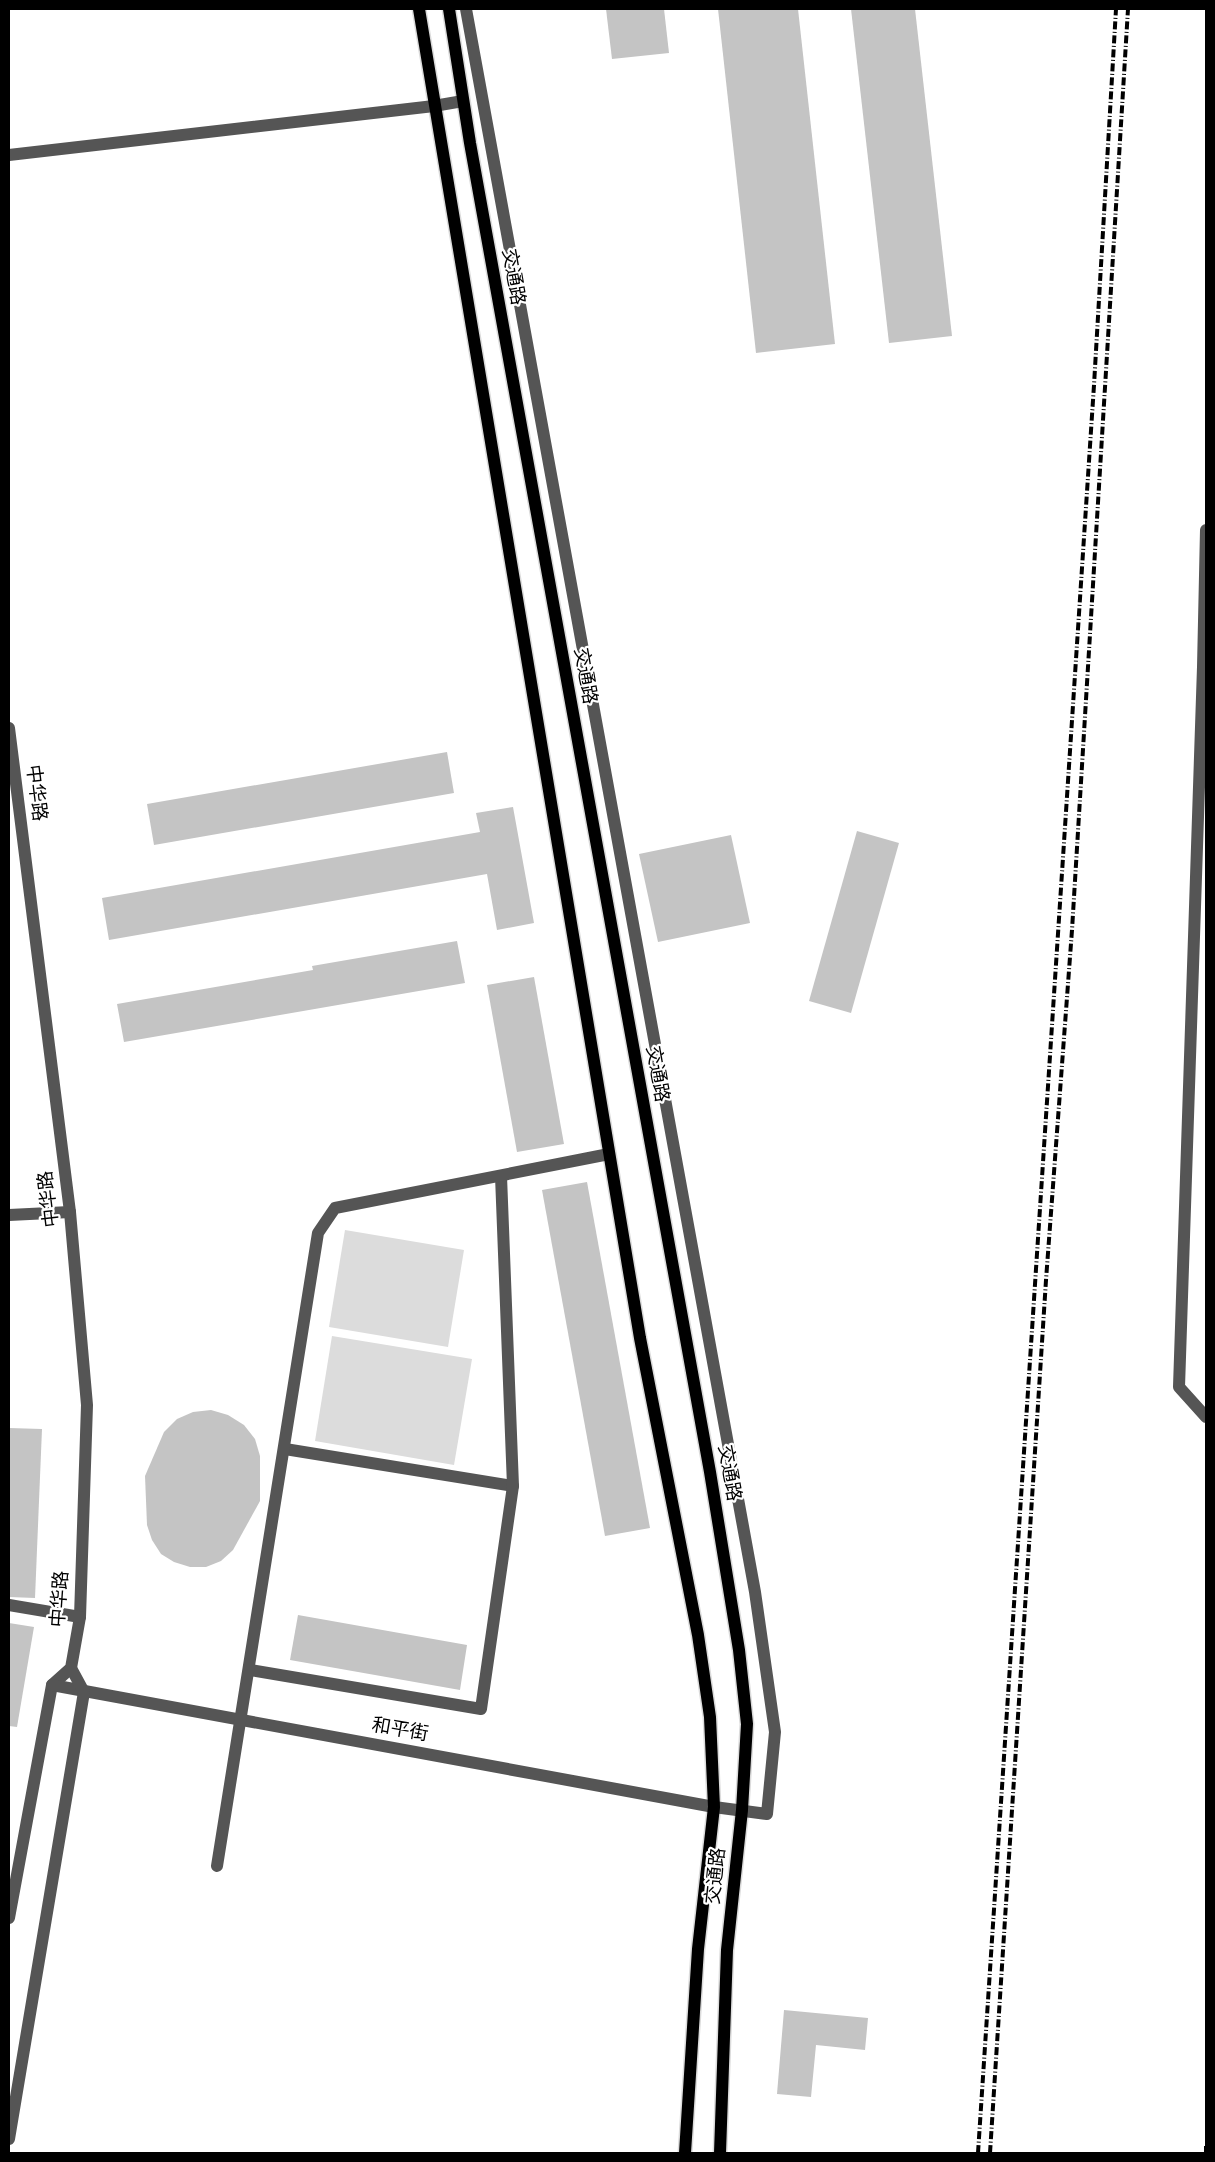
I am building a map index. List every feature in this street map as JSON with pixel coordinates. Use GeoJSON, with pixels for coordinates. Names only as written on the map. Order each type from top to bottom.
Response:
{"type":"FeatureCollection","features":[{"type":"Feature","properties":{"kind":"main road","name":"交通路"},"geometry":{"type":"LineString","coordinates":[[420,9],[434,106],[640,1338],[698,1635],[710,1717],[714,1807],[698,1949],[685,2153]]}},
{"type":"Feature","properties":{"kind":"main road","name":"交通路"},"geometry":{"type":"LineString","coordinates":[[449,9],[463,101],[710,1472],[739,1650],[747,1724],[742,1810],[727,1950],[720,2153]]}},
{"type":"Feature","properties":{"kind":"street","name":"和平街"},"geometry":{"type":"LineString","coordinates":[[52,1685],[714,1807],[767,1814],[775,1732],[755,1592],[466,9]]}},
{"type":"Feature","properties":{"kind":"street"},"geometry":{"type":"LineString","coordinates":[[9,155],[434,106],[463,101]]}},
{"type":"Feature","properties":{"kind":"street"},"geometry":{"type":"LineString","coordinates":[[1206,530],[1205,667],[1179,1387],[1206,1416]]}},
{"type":"Feature","properties":{"kind":"street","name":"中华路"},"geometry":{"type":"LineString","coordinates":[[9,728],[70,1212],[87,1405],[80,1617],[71,1668]]}},
{"type":"Feature","properties":{"kind":"street"},"geometry":{"type":"LineString","coordinates":[[217,1866],[250,1670],[318,1233],[336,1208],[609,1154]]}},
{"type":"Feature","properties":{"kind":"street"},"geometry":{"type":"LineString","coordinates":[[250,1670],[481,1709],[513,1486],[501,1176]]}},
{"type":"Feature","properties":{"kind":"street"},"geometry":{"type":"LineString","coordinates":[[9,1215],[70,1212]]}},
{"type":"Feature","properties":{"kind":"street"},"geometry":{"type":"LineString","coordinates":[[284,1449],[513,1486]]}},
{"type":"Feature","properties":{"kind":"street"},"geometry":{"type":"LineString","coordinates":[[9,1605],[80,1617]]}},
{"type":"Feature","properties":{"kind":"street"},"geometry":{"type":"LineString","coordinates":[[9,1918],[52,1685],[71,1668],[84,1692],[9,2139]]}},
{"type":"Feature","properties":{"kind":"shaded area"},"geometry":{"type":"Polygon","coordinates":[[[345,1230],[464,1250],[448,1347],[329,1327],[345,1230]]]}},
{"type":"Feature","properties":{"kind":"shaded area"},"geometry":{"type":"Polygon","coordinates":[[[332,1336],[472,1359],[454,1465],[315,1441],[332,1336]]]}},
{"type":"Feature","properties":{"kind":"building"},"geometry":{"type":"Polygon","coordinates":[[[606,9],[664,9],[669,53],[612,59],[606,9]]]}},
{"type":"Feature","properties":{"kind":"building"},"geometry":{"type":"Polygon","coordinates":[[[718,9],[798,9],[835,344],[756,353],[718,9]]]}},
{"type":"Feature","properties":{"kind":"building"},"geometry":{"type":"Polygon","coordinates":[[[851,9],[915,9],[952,336],[889,343],[851,9]]]}},
{"type":"Feature","properties":{"kind":"building"},"geometry":{"type":"Polygon","coordinates":[[[447,752],[454,793],[154,845],[147,804],[447,752]]]}},
{"type":"Feature","properties":{"kind":"building"},"geometry":{"type":"Polygon","coordinates":[[[513,807],[534,923],[497,930],[487,874],[109,940],[102,898],[480,832],[476,813],[513,807]]]}},
{"type":"Feature","properties":{"kind":"building"},"geometry":{"type":"Polygon","coordinates":[[[857,831],[899,843],[851,1013],[809,1001],[857,831]]]}},
{"type":"Feature","properties":{"kind":"building"},"geometry":{"type":"Polygon","coordinates":[[[731,835],[750,923],[658,942],[639,854],[731,835]]]}},
{"type":"Feature","properties":{"kind":"building"},"geometry":{"type":"Polygon","coordinates":[[[457,941],[465,983],[124,1042],[117,1004],[313,970],[312,966],[457,941]]]}},
{"type":"Feature","properties":{"kind":"building"},"geometry":{"type":"Polygon","coordinates":[[[534,977],[564,1144],[517,1152],[487,985],[534,977]]]}},
{"type":"Feature","properties":{"kind":"building"},"geometry":{"type":"Polygon","coordinates":[[[587,1182],[650,1528],[605,1536],[542,1190],[587,1182]]]}},
{"type":"Feature","properties":{"kind":"building"},"geometry":{"type":"Polygon","coordinates":[[[211,1410],[228,1415],[244,1425],[255,1439],[260,1456],[260,1501],[233,1550],[221,1561],[206,1567],[190,1567],[174,1562],[161,1554],[152,1540],[147,1525],[145,1476],[164,1432],[177,1419],[193,1412],[211,1410]]]}},
{"type":"Feature","properties":{"kind":"building"},"geometry":{"type":"Polygon","coordinates":[[[9,1428],[42,1429],[35,1598],[9,1597],[9,1428]]]}},
{"type":"Feature","properties":{"kind":"building"},"geometry":{"type":"Polygon","coordinates":[[[298,1615],[467,1645],[460,1690],[290,1660],[298,1615]]]}},
{"type":"Feature","properties":{"kind":"building"},"geometry":{"type":"Polygon","coordinates":[[[9,1623],[34,1627],[17,1727],[9,1726],[9,1623]]]}},
{"type":"Feature","properties":{"kind":"building"},"geometry":{"type":"Polygon","coordinates":[[[784,2010],[868,2018],[865,2050],[816,2045],[811,2097],[777,2094],[784,2010]]]}},
{"type":"Feature","properties":{"kind":"railway"},"geometry":{"type":"LineString","coordinates":[[978,2153],[1094,385],[1116,9]]}},
{"type":"Feature","properties":{"kind":"railway"},"geometry":{"type":"LineString","coordinates":[[990,2153],[1046,1280],[1072,930],[1128,9]]}},
{"type":"Feature","properties":{"kind":"railway"},"geometry":{"type":"LineString","coordinates":[[1206,2146],[1206,2153]]}}]}
